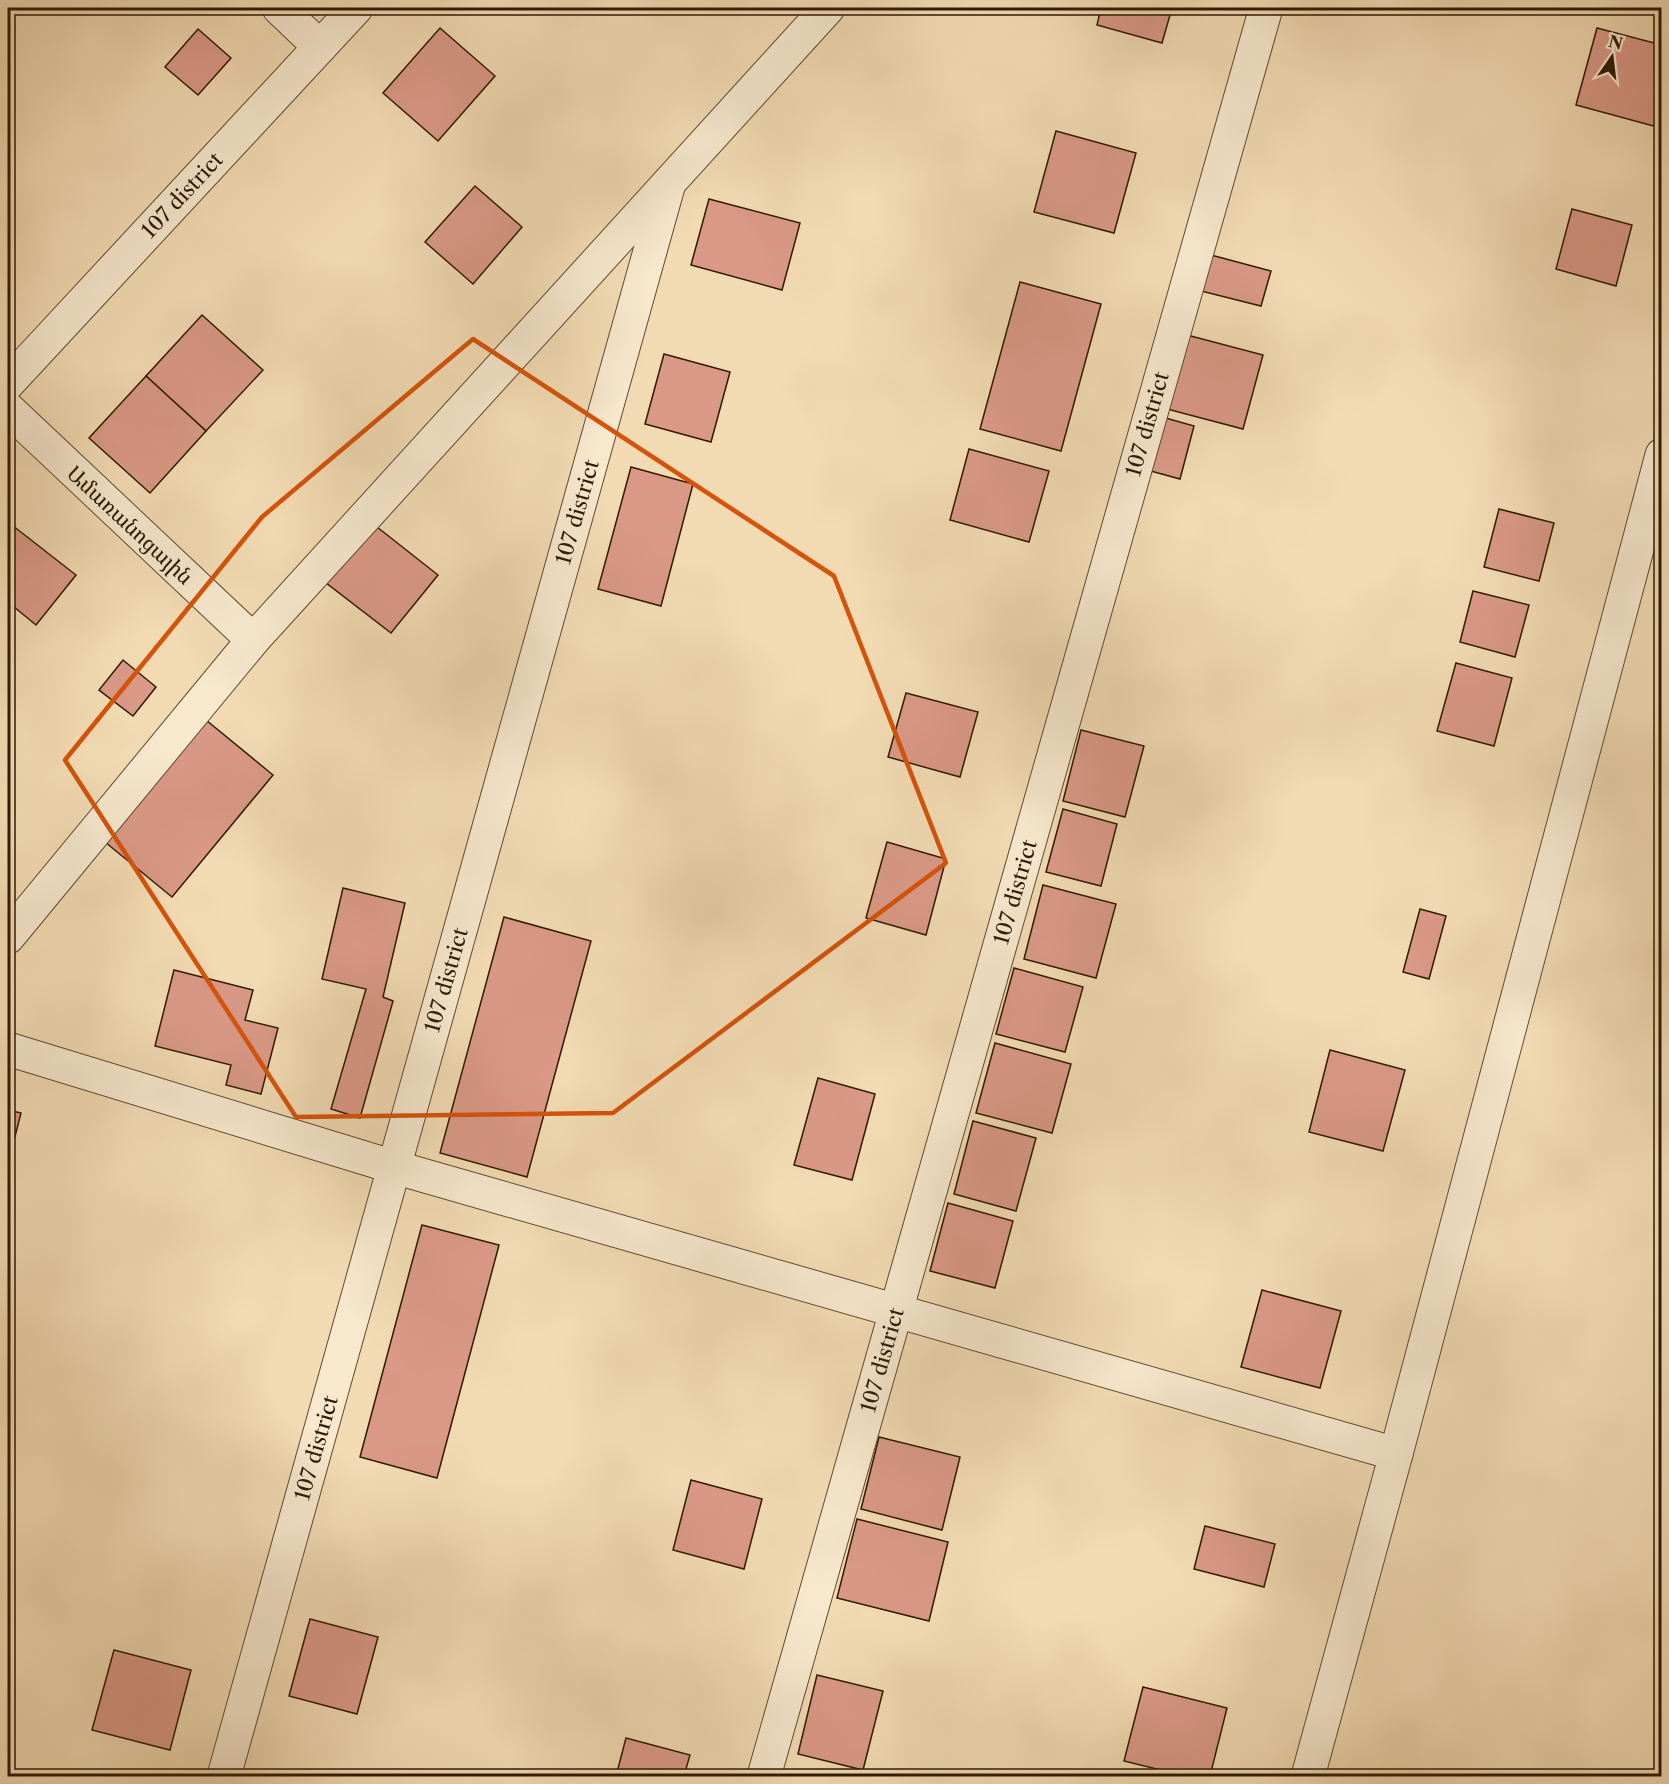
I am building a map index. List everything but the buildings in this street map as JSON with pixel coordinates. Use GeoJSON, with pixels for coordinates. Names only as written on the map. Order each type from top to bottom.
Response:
{"type":"FeatureCollection","features":[{"type":"Feature","properties":{"kind":"street"},"geometry":{"type":"LineString","coordinates":[[279,8],[320,47]]}},
{"type":"Feature","properties":{"kind":"street","name":"107 district"},"geometry":{"type":"LineString","coordinates":[[8,383],[356,8]]}},
{"type":"Feature","properties":{"kind":"street","name":"107 district"},"geometry":{"type":"LineString","coordinates":[[8,937],[253,640],[828,8]]}},
{"type":"Feature","properties":{"kind":"street","name":"107 district"},"geometry":{"type":"LineString","coordinates":[[764,1776],[1266,8]]}},
{"type":"Feature","properties":{"kind":"street","name":"107 district"},"geometry":{"type":"LineString","coordinates":[[224,1776],[669,183]]}},
{"type":"Feature","properties":{"kind":"street","name":"Ամառանոցային"},"geometry":{"type":"LineString","coordinates":[[8,409],[253,640]]}},
{"type":"Feature","properties":{"kind":"street"},"geometry":{"type":"LineString","coordinates":[[1308,1776],[1662,454]]}},
{"type":"Feature","properties":{"kind":"street"},"geometry":{"type":"LineString","coordinates":[[8,1049],[394,1167],[1396,1454]]}},
{"type":"Feature","properties":{"kind":"highlighted area"},"geometry":{"type":"Polygon","coordinates":[[[473,339],[834,576],[946,863],[613,1113],[296,1117],[65,760],[262,517],[473,339]]]}}]}
